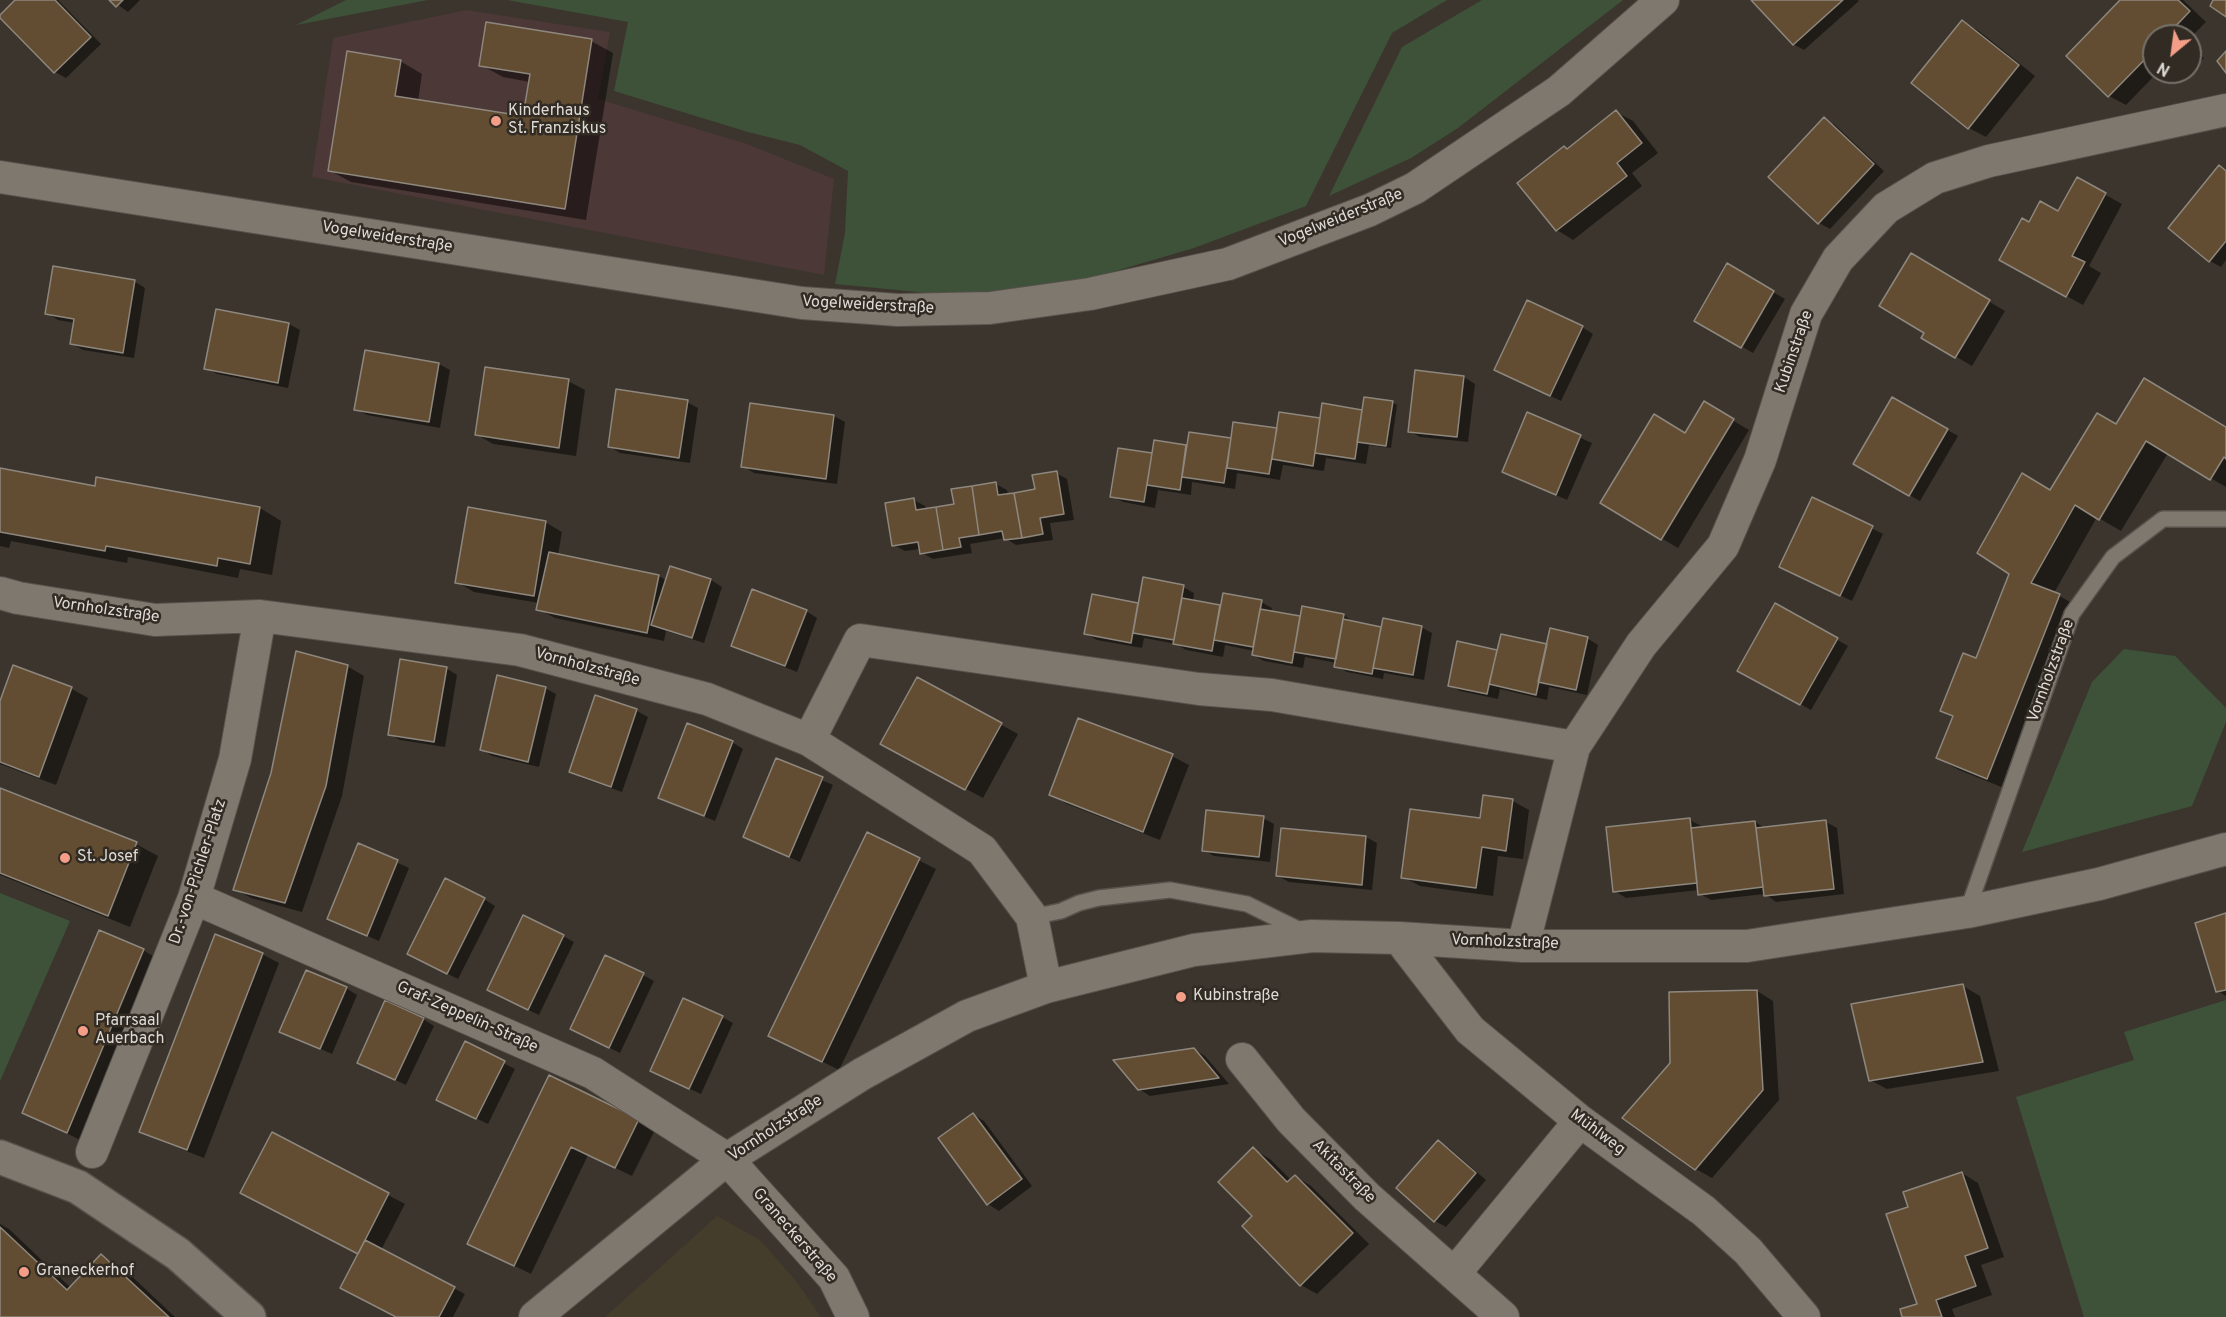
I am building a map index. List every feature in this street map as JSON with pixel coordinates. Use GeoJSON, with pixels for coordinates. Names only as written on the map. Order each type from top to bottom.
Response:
{"type":"FeatureCollection","features":[{"type":"Feature","properties":{"kind":"street","name":"Vogelweiderstraße"},"geometry":{"type":"LineString","coordinates":[[0,177],[802,303],[898,310],[990,308],[1090,294],[1228,264],[1370,210],[1415,188],[1558,91],[1663,0]]}},
{"type":"Feature","properties":{"kind":"street","name":"Kubinstraße"},"geometry":{"type":"LineString","coordinates":[[1523,946],[1574,747],[1641,645],[1723,546],[1760,460],[1806,314],[1838,259],[1886,208],[1935,178],[1989,161],[2226,111]]}},
{"type":"Feature","properties":{"kind":"street","name":"Vornholzstraße"},"geometry":{"type":"LineString","coordinates":[[0,593],[155,620],[260,616],[520,650],[707,699],[809,740],[982,850],[1032,917],[1046,987]]}},
{"type":"Feature","properties":{"kind":"street","name":"Dr.-von-Pichler-Platz"},"geometry":{"type":"LineString","coordinates":[[92,1152],[194,898],[236,759],[260,616]]}},
{"type":"Feature","properties":{"kind":"street"},"geometry":{"type":"LineString","coordinates":[[809,740],[860,640],[1199,689],[1272,695],[1574,747]]}},
{"type":"Feature","properties":{"kind":"street","name":"Vornholzstraße"},"geometry":{"type":"LineString","coordinates":[[535,1317],[727,1160],[862,1074],[967,1016],[1046,987],[1194,950],[1312,936],[1399,938],[1523,946],[1747,946],[1967,912],[2099,884],[2226,849]]}},
{"type":"Feature","properties":{"kind":"street","name":"Graf-Zeppelin-Straße"},"geometry":{"type":"LineString","coordinates":[[194,898],[593,1073],[727,1160]]}},
{"type":"Feature","properties":{"kind":"street","name":"Mühlweg"},"geometry":{"type":"LineString","coordinates":[[1399,938],[1470,1030],[1580,1121],[1704,1211],[1748,1251],[1804,1317]]}},
{"type":"Feature","properties":{"kind":"street","name":"Akitastraße"},"geometry":{"type":"LineString","coordinates":[[1242,1059],[1298,1128],[1367,1197],[1503,1317]]}},
{"type":"Feature","properties":{"kind":"street"},"geometry":{"type":"LineString","coordinates":[[1454,1274],[1580,1121]]}},
{"type":"Feature","properties":{"kind":"street"},"geometry":{"type":"LineString","coordinates":[[0,1157],[78,1187],[178,1254],[249,1317]]}},
{"type":"Feature","properties":{"kind":"street","name":"Graneckerstraße"},"geometry":{"type":"LineString","coordinates":[[727,1160],[834,1278],[853,1317]]}},
{"type":"Feature","properties":{"kind":"lane","name":"Vornholzstraße"},"geometry":{"type":"LineString","coordinates":[[1967,912],[2072,614],[2113,557],[2163,519],[2226,519]]}},
{"type":"Feature","properties":{"kind":"lane"},"geometry":{"type":"LineString","coordinates":[[1032,917],[1061,911],[1099,898],[1170,890],[1247,904],[1312,936]]}},
{"type":"Feature","properties":{"kind":"shaded area","name":"Kinderhaus St. Franziskus"},"geometry":{"type":"Polygon","coordinates":[[[466,10],[610,32],[598,99],[747,144],[834,179],[824,275],[312,177],[333,38],[466,10]]]}},
{"type":"Feature","properties":{"kind":"shaded area"},"geometry":{"type":"Polygon","coordinates":[[[717,1216],[760,1240],[796,1281],[821,1317],[605,1317],[717,1216]]]}},
{"type":"Feature","properties":{"kind":"green space"},"geometry":{"type":"Polygon","coordinates":[[[346,0],[428,0],[296,25],[346,0]]]}},
{"type":"Feature","properties":{"kind":"green space"},"geometry":{"type":"Polygon","coordinates":[[[507,0],[1447,0],[1392,33],[1306,206],[1194,248],[1061,287],[939,294],[835,284],[845,233],[848,171],[800,145],[748,132],[614,91],[628,22],[507,0]]]}},
{"type":"Feature","properties":{"kind":"green space"},"geometry":{"type":"Polygon","coordinates":[[[1482,0],[1623,0],[1458,128],[1411,158],[1329,196],[1402,47],[1482,0]]]}},
{"type":"Feature","properties":{"kind":"green space"},"geometry":{"type":"Polygon","coordinates":[[[2124,649],[2175,656],[2226,708],[2226,722],[2192,806],[2022,852],[2092,682],[2124,649]]]}},
{"type":"Feature","properties":{"kind":"green space"},"geometry":{"type":"Polygon","coordinates":[[[0,893],[70,921],[0,1081],[0,893]]]}},
{"type":"Feature","properties":{"kind":"green space"},"geometry":{"type":"Polygon","coordinates":[[[2226,1000],[2226,1317],[2084,1317],[2016,1097],[2134,1060],[2124,1032],[2226,1000]]]}},
{"type":"Feature","properties":{"kind":"building"},"geometry":{"type":"Polygon","coordinates":[[[15,0],[55,0],[91,37],[54,73],[0,18],[0,15],[15,0]]]}},
{"type":"Feature","properties":{"kind":"building"},"geometry":{"type":"Polygon","coordinates":[[[109,0],[123,0],[116,7],[109,0]]]}},
{"type":"Feature","properties":{"kind":"building"},"geometry":{"type":"Polygon","coordinates":[[[1751,0],[1843,0],[1793,45],[1751,0]]]}},
{"type":"Feature","properties":{"kind":"building"},"geometry":{"type":"Polygon","coordinates":[[[2120,0],[2178,0],[2190,11],[2178,24],[2142,24],[2142,62],[2108,97],[2066,56],[2120,0]]]}},
{"type":"Feature","properties":{"kind":"building"},"geometry":{"type":"Polygon","coordinates":[[[2213,0],[2226,0],[2226,17],[2210,6],[2213,0]]]}},
{"type":"Feature","properties":{"kind":"building"},"geometry":{"type":"Polygon","coordinates":[[[1962,20],[2019,65],[1968,129],[1911,83],[1962,20]]]}},
{"type":"Feature","properties":{"kind":"building"},"geometry":{"type":"Polygon","coordinates":[[[486,22],[592,39],[565,209],[328,171],[347,51],[401,60],[395,96],[523,116],[530,74],[479,66],[486,22]]]}},
{"type":"Feature","properties":{"kind":"building"},"geometry":{"type":"Polygon","coordinates":[[[2226,51],[2226,73],[2217,61],[2226,51]]]}},
{"type":"Feature","properties":{"kind":"building"},"geometry":{"type":"Polygon","coordinates":[[[1616,110],[1642,143],[1617,163],[1627,176],[1556,231],[1517,183],[1564,146],[1567,149],[1616,110]]]}},
{"type":"Feature","properties":{"kind":"building"},"geometry":{"type":"Polygon","coordinates":[[[1824,117],[1874,164],[1818,224],[1768,177],[1824,117]]]}},
{"type":"Feature","properties":{"kind":"building"},"geometry":{"type":"Polygon","coordinates":[[[2219,165],[2226,171],[2226,241],[2209,262],[2168,228],[2219,165]]]}},
{"type":"Feature","properties":{"kind":"building"},"geometry":{"type":"Polygon","coordinates":[[[2077,177],[2106,193],[2072,256],[2085,262],[2066,297],[1999,260],[2022,218],[2029,222],[2040,201],[2058,211],[2077,177]]]}},
{"type":"Feature","properties":{"kind":"building"},"geometry":{"type":"Polygon","coordinates":[[[1911,253],[1990,300],[1955,358],[1921,338],[1924,333],[1879,306],[1911,253]]]}},
{"type":"Feature","properties":{"kind":"building"},"geometry":{"type":"Polygon","coordinates":[[[1727,263],[1774,291],[1741,348],[1694,321],[1727,263]]]}},
{"type":"Feature","properties":{"kind":"building"},"geometry":{"type":"Polygon","coordinates":[[[53,266],[135,280],[123,353],[70,344],[74,319],[45,314],[53,266]]]}},
{"type":"Feature","properties":{"kind":"building"},"geometry":{"type":"Polygon","coordinates":[[[1527,300],[1583,326],[1550,396],[1494,370],[1527,300]]]}},
{"type":"Feature","properties":{"kind":"building"},"geometry":{"type":"Polygon","coordinates":[[[216,309],[289,323],[278,383],[204,369],[216,309]]]}},
{"type":"Feature","properties":{"kind":"building"},"geometry":{"type":"Polygon","coordinates":[[[365,350],[439,363],[429,422],[354,410],[365,350]]]}},
{"type":"Feature","properties":{"kind":"building"},"geometry":{"type":"Polygon","coordinates":[[[485,367],[569,379],[559,448],[475,435],[485,367]]]}},
{"type":"Feature","properties":{"kind":"building"},"geometry":{"type":"Polygon","coordinates":[[[1415,370],[1464,376],[1457,437],[1408,432],[1415,370]]]}},
{"type":"Feature","properties":{"kind":"building"},"geometry":{"type":"Polygon","coordinates":[[[2144,378],[2226,427],[2226,459],[2224,457],[2210,480],[2146,441],[2099,520],[2075,505],[2031,583],[2060,594],[1987,779],[1936,758],[1953,716],[1940,711],[1963,653],[1976,658],[2009,574],[1977,553],[2022,473],[2050,490],[2097,413],[2116,424],[2144,378]]]}},
{"type":"Feature","properties":{"kind":"building"},"geometry":{"type":"Polygon","coordinates":[[[616,389],[688,400],[679,458],[608,447],[616,389]]]}},
{"type":"Feature","properties":{"kind":"building"},"geometry":{"type":"Polygon","coordinates":[[[1364,397],[1393,401],[1386,446],[1357,442],[1364,397]]]}},
{"type":"Feature","properties":{"kind":"building"},"geometry":{"type":"Polygon","coordinates":[[[1892,397],[1948,429],[1909,496],[1853,464],[1892,397]]]}},
{"type":"Feature","properties":{"kind":"building"},"geometry":{"type":"Polygon","coordinates":[[[1704,401],[1734,419],[1661,540],[1600,503],[1654,414],[1685,433],[1704,401]]]}},
{"type":"Feature","properties":{"kind":"building"},"geometry":{"type":"Polygon","coordinates":[[[750,403],[834,415],[826,479],[741,467],[750,403]]]}},
{"type":"Feature","properties":{"kind":"building"},"geometry":{"type":"Polygon","coordinates":[[[1322,403],[1362,410],[1355,459],[1315,453],[1322,403]]]}},
{"type":"Feature","properties":{"kind":"building"},"geometry":{"type":"Polygon","coordinates":[[[1279,412],[1320,418],[1313,466],[1272,459],[1279,412]]]}},
{"type":"Feature","properties":{"kind":"building"},"geometry":{"type":"Polygon","coordinates":[[[1527,412],[1581,435],[1556,495],[1502,472],[1527,412]]]}},
{"type":"Feature","properties":{"kind":"building"},"geometry":{"type":"Polygon","coordinates":[[[1233,422],[1277,428],[1269,474],[1227,468],[1233,422]]]}},
{"type":"Feature","properties":{"kind":"building"},"geometry":{"type":"Polygon","coordinates":[[[1189,432],[1231,438],[1224,483],[1182,477],[1189,432]]]}},
{"type":"Feature","properties":{"kind":"building"},"geometry":{"type":"Polygon","coordinates":[[[1154,440],[1186,445],[1180,490],[1147,485],[1154,440]]]}},
{"type":"Feature","properties":{"kind":"building"},"geometry":{"type":"Polygon","coordinates":[[[1118,448],[1152,453],[1144,502],[1110,497],[1118,448]]]}},
{"type":"Feature","properties":{"kind":"building"},"geometry":{"type":"Polygon","coordinates":[[[0,468],[95,486],[96,477],[260,507],[250,564],[218,558],[217,566],[106,546],[105,551],[0,532],[0,468]]]}},
{"type":"Feature","properties":{"kind":"building"},"geometry":{"type":"Polygon","coordinates":[[[1057,471],[1064,514],[1040,518],[1043,534],[1022,538],[1014,493],[1035,489],[1032,475],[1057,471]]]}},
{"type":"Feature","properties":{"kind":"building"},"geometry":{"type":"Polygon","coordinates":[[[996,482],[998,495],[1014,493],[1022,538],[1004,540],[1002,531],[979,535],[972,486],[996,482]]]}},
{"type":"Feature","properties":{"kind":"building"},"geometry":{"type":"Polygon","coordinates":[[[972,486],[979,535],[959,538],[961,547],[943,550],[936,507],[954,504],[951,489],[972,486]]]}},
{"type":"Feature","properties":{"kind":"building"},"geometry":{"type":"Polygon","coordinates":[[[1812,497],[1873,526],[1840,596],[1779,567],[1812,497]]]}},
{"type":"Feature","properties":{"kind":"building"},"geometry":{"type":"Polygon","coordinates":[[[914,498],[916,510],[936,507],[943,550],[920,554],[918,542],[892,546],[885,503],[914,498]]]}},
{"type":"Feature","properties":{"kind":"building"},"geometry":{"type":"Polygon","coordinates":[[[468,507],[546,521],[534,596],[455,583],[468,507]]]}},
{"type":"Feature","properties":{"kind":"building"},"geometry":{"type":"Polygon","coordinates":[[[549,552],[659,575],[647,633],[536,610],[549,552]]]}},
{"type":"Feature","properties":{"kind":"building"},"geometry":{"type":"Polygon","coordinates":[[[670,566],[711,579],[692,638],[651,625],[670,566]]]}},
{"type":"Feature","properties":{"kind":"building"},"geometry":{"type":"Polygon","coordinates":[[[1143,577],[1184,585],[1174,640],[1133,633],[1143,577]]]}},
{"type":"Feature","properties":{"kind":"building"},"geometry":{"type":"Polygon","coordinates":[[[752,589],[807,610],[785,666],[731,646],[752,589]]]}},
{"type":"Feature","properties":{"kind":"building"},"geometry":{"type":"Polygon","coordinates":[[[1223,593],[1262,600],[1253,647],[1214,640],[1223,593]]]}},
{"type":"Feature","properties":{"kind":"building"},"geometry":{"type":"Polygon","coordinates":[[[1092,594],[1138,603],[1131,643],[1084,634],[1092,594]]]}},
{"type":"Feature","properties":{"kind":"building"},"geometry":{"type":"Polygon","coordinates":[[[1182,598],[1220,605],[1212,651],[1173,644],[1182,598]]]}},
{"type":"Feature","properties":{"kind":"building"},"geometry":{"type":"Polygon","coordinates":[[[1775,603],[1838,638],[1800,705],[1737,671],[1775,603]]]}},
{"type":"Feature","properties":{"kind":"building"},"geometry":{"type":"Polygon","coordinates":[[[1302,606],[1344,614],[1336,659],[1294,652],[1302,606]]]}},
{"type":"Feature","properties":{"kind":"building"},"geometry":{"type":"Polygon","coordinates":[[[1260,609],[1300,616],[1292,663],[1252,655],[1260,609]]]}},
{"type":"Feature","properties":{"kind":"building"},"geometry":{"type":"Polygon","coordinates":[[[1383,618],[1422,626],[1413,675],[1373,668],[1383,618]]]}},
{"type":"Feature","properties":{"kind":"building"},"geometry":{"type":"Polygon","coordinates":[[[1343,619],[1381,627],[1372,674],[1334,667],[1343,619]]]}},
{"type":"Feature","properties":{"kind":"building"},"geometry":{"type":"Polygon","coordinates":[[[1550,628],[1588,637],[1576,690],[1538,682],[1550,628]]]}},
{"type":"Feature","properties":{"kind":"building"},"geometry":{"type":"Polygon","coordinates":[[[1501,634],[1547,644],[1536,695],[1489,684],[1501,634]]]}},
{"type":"Feature","properties":{"kind":"building"},"geometry":{"type":"Polygon","coordinates":[[[1457,641],[1497,650],[1487,694],[1448,686],[1457,641]]]}},
{"type":"Feature","properties":{"kind":"building"},"geometry":{"type":"Polygon","coordinates":[[[296,651],[348,665],[326,786],[285,903],[233,890],[271,773],[296,651]]]}},
{"type":"Feature","properties":{"kind":"building"},"geometry":{"type":"Polygon","coordinates":[[[400,659],[447,667],[434,742],[388,735],[400,659]]]}},
{"type":"Feature","properties":{"kind":"building"},"geometry":{"type":"Polygon","coordinates":[[[13,665],[72,687],[39,777],[0,762],[0,701],[13,665]]]}},
{"type":"Feature","properties":{"kind":"building"},"geometry":{"type":"Polygon","coordinates":[[[497,675],[546,687],[528,762],[480,750],[497,675]]]}},
{"type":"Feature","properties":{"kind":"building"},"geometry":{"type":"Polygon","coordinates":[[[917,677],[1002,723],[965,790],[880,744],[917,677]]]}},
{"type":"Feature","properties":{"kind":"building"},"geometry":{"type":"Polygon","coordinates":[[[595,695],[637,709],[611,787],[569,772],[595,695]]]}},
{"type":"Feature","properties":{"kind":"building"},"geometry":{"type":"Polygon","coordinates":[[[1078,718],[1173,754],[1143,832],[1049,795],[1078,718]]]}},
{"type":"Feature","properties":{"kind":"building"},"geometry":{"type":"Polygon","coordinates":[[[687,723],[733,741],[704,816],[658,798],[687,723]]]}},
{"type":"Feature","properties":{"kind":"building"},"geometry":{"type":"Polygon","coordinates":[[[776,758],[823,777],[789,857],[743,837],[776,758]]]}},
{"type":"Feature","properties":{"kind":"building","name":"St. Josef"},"geometry":{"type":"Polygon","coordinates":[[[0,788],[137,842],[108,916],[0,873],[0,788]]]}},
{"type":"Feature","properties":{"kind":"building"},"geometry":{"type":"Polygon","coordinates":[[[1483,795],[1513,799],[1506,851],[1482,847],[1476,888],[1401,878],[1410,809],[1480,818],[1483,795]]]}},
{"type":"Feature","properties":{"kind":"building"},"geometry":{"type":"Polygon","coordinates":[[[1206,810],[1264,816],[1259,857],[1202,851],[1206,810]]]}},
{"type":"Feature","properties":{"kind":"building"},"geometry":{"type":"Polygon","coordinates":[[[1690,818],[1697,883],[1613,892],[1606,827],[1690,818]]]}},
{"type":"Feature","properties":{"kind":"building"},"geometry":{"type":"Polygon","coordinates":[[[1826,820],[1834,889],[1764,896],[1756,828],[1826,820]]]}},
{"type":"Feature","properties":{"kind":"building"},"geometry":{"type":"Polygon","coordinates":[[[1755,821],[1763,887],[1698,895],[1691,828],[1755,821]]]}},
{"type":"Feature","properties":{"kind":"building"},"geometry":{"type":"Polygon","coordinates":[[[1281,828],[1366,836],[1362,885],[1276,876],[1281,828]]]}},
{"type":"Feature","properties":{"kind":"building"},"geometry":{"type":"Polygon","coordinates":[[[867,832],[920,858],[822,1062],[768,1036],[867,832]]]}},
{"type":"Feature","properties":{"kind":"building"},"geometry":{"type":"Polygon","coordinates":[[[358,843],[398,860],[367,936],[327,919],[358,843]]]}},
{"type":"Feature","properties":{"kind":"building"},"geometry":{"type":"Polygon","coordinates":[[[445,878],[485,898],[447,974],[407,954],[445,878]]]}},
{"type":"Feature","properties":{"kind":"building"},"geometry":{"type":"Polygon","coordinates":[[[2226,913],[2226,990],[2216,992],[2195,923],[2226,913]]]}},
{"type":"Feature","properties":{"kind":"building"},"geometry":{"type":"Polygon","coordinates":[[[523,915],[564,935],[528,1010],[487,990],[523,915]]]}},
{"type":"Feature","properties":{"kind":"building","name":"Pfarrsaal Auerbach"},"geometry":{"type":"Polygon","coordinates":[[[99,930],[144,949],[67,1133],[22,1113],[99,930]]]}},
{"type":"Feature","properties":{"kind":"building"},"geometry":{"type":"Polygon","coordinates":[[[215,934],[263,953],[187,1150],[139,1132],[215,934]]]}},
{"type":"Feature","properties":{"kind":"building"},"geometry":{"type":"Polygon","coordinates":[[[605,955],[644,973],[609,1048],[570,1029],[605,955]]]}},
{"type":"Feature","properties":{"kind":"building"},"geometry":{"type":"Polygon","coordinates":[[[306,970],[347,987],[320,1049],[279,1032],[306,970]]]}},
{"type":"Feature","properties":{"kind":"building"},"geometry":{"type":"Polygon","coordinates":[[[1963,984],[1983,1062],[1869,1081],[1851,1004],[1963,984]]]}},
{"type":"Feature","properties":{"kind":"building"},"geometry":{"type":"Polygon","coordinates":[[[1757,990],[1763,1090],[1695,1170],[1622,1118],[1670,1063],[1669,992],[1757,990]]]}},
{"type":"Feature","properties":{"kind":"building"},"geometry":{"type":"Polygon","coordinates":[[[683,998],[723,1016],[689,1089],[650,1071],[683,998]]]}},
{"type":"Feature","properties":{"kind":"building"},"geometry":{"type":"Polygon","coordinates":[[[385,1000],[424,1018],[395,1080],[357,1063],[385,1000]]]}},
{"type":"Feature","properties":{"kind":"building"},"geometry":{"type":"Polygon","coordinates":[[[465,1041],[505,1061],[476,1119],[436,1100],[465,1041]]]}},
{"type":"Feature","properties":{"kind":"building"},"geometry":{"type":"Polygon","coordinates":[[[1194,1048],[1219,1078],[1138,1090],[1113,1060],[1194,1048]]]}},
{"type":"Feature","properties":{"kind":"building"},"geometry":{"type":"Polygon","coordinates":[[[549,1075],[639,1119],[615,1168],[571,1147],[514,1266],[467,1244],[549,1075]]]}},
{"type":"Feature","properties":{"kind":"building"},"geometry":{"type":"Polygon","coordinates":[[[973,1113],[1022,1179],[987,1205],[938,1138],[973,1113]]]}},
{"type":"Feature","properties":{"kind":"building"},"geometry":{"type":"Polygon","coordinates":[[[272,1132],[389,1193],[358,1254],[240,1193],[272,1132]]]}},
{"type":"Feature","properties":{"kind":"building"},"geometry":{"type":"Polygon","coordinates":[[[1438,1140],[1476,1173],[1434,1222],[1396,1188],[1438,1140]]]}},
{"type":"Feature","properties":{"kind":"building"},"geometry":{"type":"Polygon","coordinates":[[[1253,1147],[1287,1182],[1295,1175],[1353,1233],[1300,1286],[1242,1226],[1252,1216],[1218,1182],[1253,1147]]]}},
{"type":"Feature","properties":{"kind":"building"},"geometry":{"type":"Polygon","coordinates":[[[1962,1172],[1988,1248],[1965,1256],[1976,1286],[1936,1300],[1942,1317],[1902,1317],[1900,1309],[1917,1304],[1886,1214],[1908,1207],[1903,1192],[1962,1172]]]}},
{"type":"Feature","properties":{"kind":"building","name":"Graneckerhof"},"geometry":{"type":"Polygon","coordinates":[[[0,1227],[67,1290],[101,1254],[169,1317],[0,1317],[0,1227]]]}},
{"type":"Feature","properties":{"kind":"building"},"geometry":{"type":"Polygon","coordinates":[[[365,1240],[455,1287],[439,1317],[396,1317],[340,1288],[365,1240]]]}},
{"type":"Feature","properties":{"kind":"place","name":"Kinderhaus St. Franziskus"},"geometry":{"type":"Point","coordinates":[496,121]}},
{"type":"Feature","properties":{"kind":"place","name":"St. Josef"},"geometry":{"type":"Point","coordinates":[65,858]}},
{"type":"Feature","properties":{"kind":"place","name":"Kubinstraße"},"geometry":{"type":"Point","coordinates":[1181,997]}},
{"type":"Feature","properties":{"kind":"place","name":"Pfarrsaal Auerbach"},"geometry":{"type":"Point","coordinates":[83,1031]}},
{"type":"Feature","properties":{"kind":"place","name":"Graneckerhof"},"geometry":{"type":"Point","coordinates":[24,1272]}}]}
